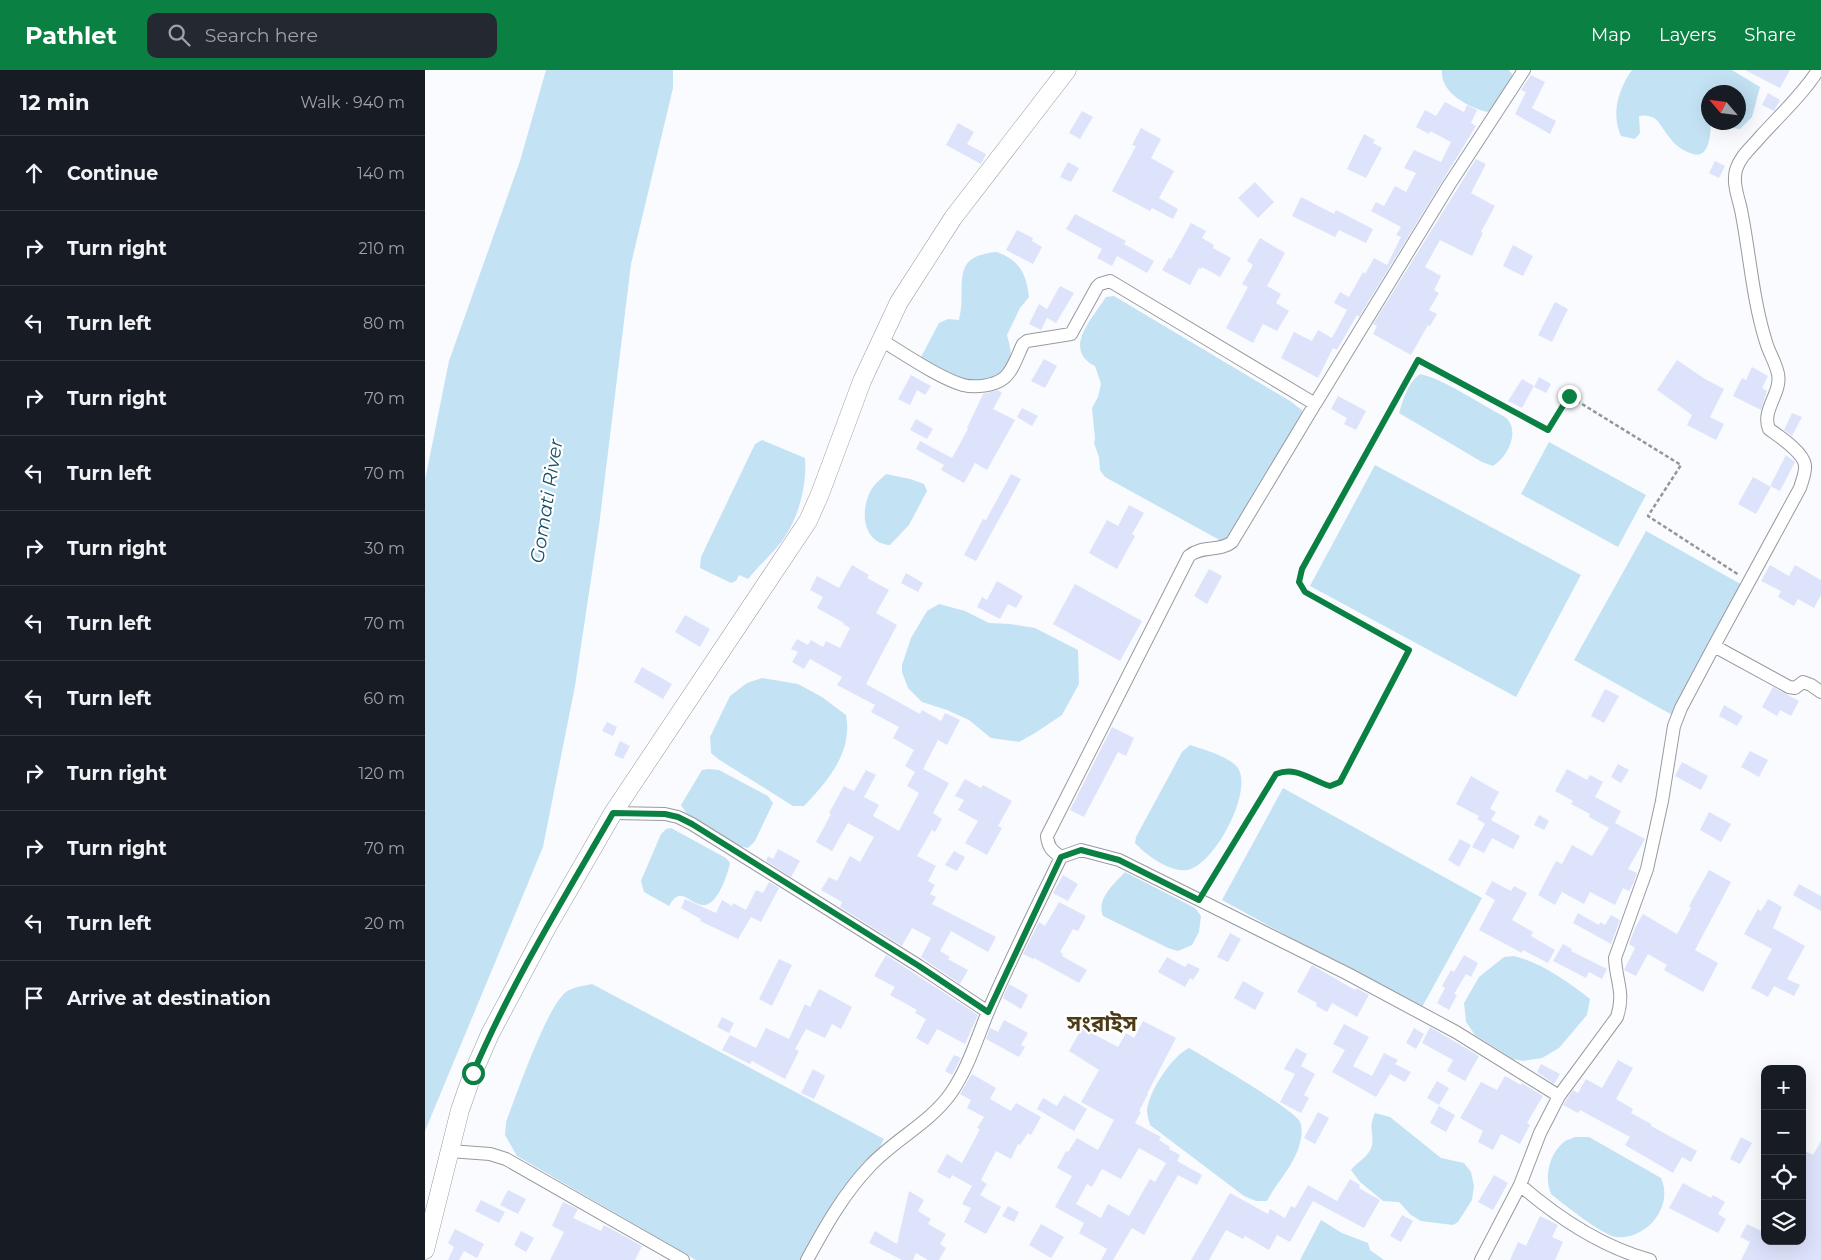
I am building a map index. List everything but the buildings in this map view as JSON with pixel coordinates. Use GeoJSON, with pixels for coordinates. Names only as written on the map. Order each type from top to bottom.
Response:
{"type":"FeatureCollection","features":[{"type":"Feature","properties":{"kind":"street"},"geometry":{"type":"LineString","coordinates":[[425,1250],[463,1101],[490,1034],[546,929],[613,813],[808,521],[862,381],[899,302],[953,218],[1067,70]]}},
{"type":"Feature","properties":{"kind":"street"},"geometry":{"type":"LineString","coordinates":[[1061,857],[1048,845],[1047,836],[1189,556],[1195,551],[1228,545],[1232,542],[1468,156],[1524,70]]}},
{"type":"Feature","properties":{"kind":"street"},"geometry":{"type":"LineString","coordinates":[[1481,1260],[1520,1185],[1540,1133],[1559,1096],[1568,1081],[1617,1017],[1621,1005],[1621,993],[1615,958],[1647,869],[1662,801],[1674,726],[1681,708],[1800,488],[1805,466],[1802,457],[1769,429],[1767,423],[1767,417],[1778,387],[1779,375],[1766,343],[1762,325],[1736,187],[1736,171],[1743,157],[1818,70]]}},
{"type":"Feature","properties":{"kind":"street"},"geometry":{"type":"LineString","coordinates":[[881,340],[948,379],[963,385],[977,386],[993,383],[1005,377],[1023,344],[1027,341],[1071,334],[1097,287],[1110,281],[1315,404]]}},
{"type":"Feature","properties":{"kind":"street"},"geometry":{"type":"LineString","coordinates":[[1714,646],[1789,687],[1795,688],[1803,682],[1821,692]]}},
{"type":"Feature","properties":{"kind":"street"},"geometry":{"type":"LineString","coordinates":[[613,813],[665,814],[678,817],[692,824],[919,966],[988,1012]]}},
{"type":"Feature","properties":{"kind":"street"},"geometry":{"type":"LineString","coordinates":[[807,1260],[824,1229],[870,1165],[925,1122],[940,1107],[951,1092],[973,1052],[988,1012],[1061,857],[1081,850],[1119,860],[1280,939],[1456,1032],[1559,1096]]}},
{"type":"Feature","properties":{"kind":"street"},"geometry":{"type":"LineString","coordinates":[[450,1151],[490,1154],[506,1159],[683,1260]]}},
{"type":"Feature","properties":{"kind":"street"},"geometry":{"type":"LineString","coordinates":[[1520,1185],[1543,1204],[1573,1224],[1629,1254],[1650,1260]]}},
{"type":"Feature","properties":{"kind":"path"},"geometry":{"type":"LineString","coordinates":[[1199,900],[1276,774],[1285,771],[1295,771],[1330,786],[1340,782],[1409,650],[1305,592],[1299,582],[1302,569],[1418,360],[1548,430],[1569,396],[1681,465],[1647,516],[1749,580]]}},
{"type":"Feature","properties":{"kind":"water","name":"Gomati River"},"geometry":{"type":"Polygon","coordinates":[[[546,70],[673,70],[673,88],[631,264],[599,526],[575,686],[543,847],[425,1131],[425,480],[449,361],[520,161],[546,70]]]}},
{"type":"Feature","properties":{"kind":"water"},"geometry":{"type":"Polygon","coordinates":[[[1442,70],[1509,70],[1512,74],[1510,85],[1492,110],[1487,112],[1464,103],[1450,92],[1443,78],[1442,70]]]}},
{"type":"Feature","properties":{"kind":"water"},"geometry":{"type":"Polygon","coordinates":[[[1632,70],[1732,70],[1760,87],[1752,117],[1746,123],[1746,85],[1701,85],[1701,130],[1711,130],[1708,146],[1698,155],[1676,145],[1657,120],[1645,115],[1639,116],[1640,133],[1635,139],[1621,136],[1616,110],[1623,86],[1632,70]]]}},
{"type":"Feature","properties":{"kind":"water"},"geometry":{"type":"Polygon","coordinates":[[[997,252],[1011,259],[1021,269],[1026,281],[1029,297],[1020,308],[1007,335],[1011,354],[1006,367],[1001,373],[987,379],[965,380],[943,372],[920,359],[939,323],[948,319],[959,320],[965,267],[971,260],[981,255],[997,252]]]}},
{"type":"Feature","properties":{"kind":"water"},"geometry":{"type":"Polygon","coordinates":[[[1114,296],[1302,410],[1302,414],[1225,543],[1105,477],[1100,470],[1099,457],[1094,443],[1092,408],[1098,397],[1101,384],[1095,366],[1085,359],[1081,351],[1080,342],[1088,324],[1106,297],[1114,296]]]}},
{"type":"Feature","properties":{"kind":"water"},"geometry":{"type":"Polygon","coordinates":[[[1420,374],[1440,381],[1505,417],[1510,422],[1512,429],[1511,443],[1498,462],[1493,466],[1482,462],[1399,413],[1409,386],[1420,374]]]}},
{"type":"Feature","properties":{"kind":"water"},"geometry":{"type":"Polygon","coordinates":[[[762,440],[805,458],[802,498],[791,526],[778,547],[748,579],[739,575],[736,581],[731,583],[700,568],[701,557],[755,444],[762,440]]]}},
{"type":"Feature","properties":{"kind":"water"},"geometry":{"type":"Polygon","coordinates":[[[1549,442],[1646,495],[1618,547],[1521,494],[1549,442]]]}},
{"type":"Feature","properties":{"kind":"water"},"geometry":{"type":"Polygon","coordinates":[[[1375,465],[1581,575],[1516,697],[1310,586],[1375,465]]]}},
{"type":"Feature","properties":{"kind":"water"},"geometry":{"type":"Polygon","coordinates":[[[886,474],[924,484],[927,491],[909,525],[890,545],[874,539],[869,533],[865,517],[865,508],[870,492],[875,484],[886,474]]]}},
{"type":"Feature","properties":{"kind":"water"},"geometry":{"type":"Polygon","coordinates":[[[1646,531],[1746,587],[1674,716],[1574,660],[1646,531]]]}},
{"type":"Feature","properties":{"kind":"water"},"geometry":{"type":"Polygon","coordinates":[[[939,604],[965,611],[989,623],[1035,628],[1078,650],[1079,684],[1062,715],[1019,742],[991,738],[969,720],[922,702],[908,688],[902,672],[902,665],[911,638],[927,611],[939,604]]]}},
{"type":"Feature","properties":{"kind":"water"},"geometry":{"type":"Polygon","coordinates":[[[762,678],[798,684],[822,697],[846,715],[846,741],[837,765],[804,806],[793,806],[711,753],[710,737],[730,696],[747,683],[762,678]]]}},
{"type":"Feature","properties":{"kind":"water"},"geometry":{"type":"Polygon","coordinates":[[[1190,745],[1216,754],[1234,764],[1238,768],[1241,779],[1240,793],[1229,826],[1220,841],[1199,865],[1188,870],[1181,870],[1159,862],[1145,853],[1135,843],[1136,837],[1182,752],[1190,745]]]}},
{"type":"Feature","properties":{"kind":"water"},"geometry":{"type":"Polygon","coordinates":[[[702,770],[719,770],[768,796],[773,803],[755,841],[748,848],[739,846],[688,816],[681,805],[702,770]]]}},
{"type":"Feature","properties":{"kind":"water"},"geometry":{"type":"Polygon","coordinates":[[[1283,788],[1482,898],[1421,1009],[1222,900],[1283,788]]]}},
{"type":"Feature","properties":{"kind":"water"},"geometry":{"type":"Polygon","coordinates":[[[671,828],[726,858],[730,863],[722,887],[710,903],[705,905],[699,904],[686,897],[678,896],[669,906],[644,892],[641,881],[643,876],[661,834],[666,829],[671,828]]]}},
{"type":"Feature","properties":{"kind":"water"},"geometry":{"type":"Polygon","coordinates":[[[1125,872],[1195,908],[1201,916],[1199,932],[1192,945],[1178,951],[1168,948],[1103,916],[1102,904],[1107,892],[1125,872]]]}},
{"type":"Feature","properties":{"kind":"water"},"geometry":{"type":"Polygon","coordinates":[[[1514,956],[1544,968],[1590,999],[1587,1015],[1559,1048],[1542,1058],[1523,1061],[1513,1059],[1475,1035],[1466,1022],[1464,1003],[1479,977],[1504,957],[1514,956]]]}},
{"type":"Feature","properties":{"kind":"water"},"geometry":{"type":"Polygon","coordinates":[[[592,984],[884,1139],[880,1147],[864,1164],[820,1224],[801,1260],[696,1260],[517,1156],[505,1135],[506,1122],[541,1032],[558,1001],[566,992],[592,984]]]}},
{"type":"Feature","properties":{"kind":"water"},"geometry":{"type":"Polygon","coordinates":[[[1189,1048],[1267,1096],[1300,1122],[1301,1136],[1296,1155],[1267,1201],[1256,1201],[1244,1196],[1150,1125],[1147,1110],[1152,1093],[1169,1066],[1182,1052],[1189,1048]]]}},
{"type":"Feature","properties":{"kind":"water"},"geometry":{"type":"Polygon","coordinates":[[[1375,1113],[1390,1117],[1441,1158],[1464,1163],[1471,1172],[1474,1186],[1472,1200],[1458,1222],[1453,1225],[1421,1221],[1411,1215],[1399,1202],[1383,1201],[1360,1182],[1351,1170],[1371,1149],[1372,1123],[1375,1113]]]}},
{"type":"Feature","properties":{"kind":"water"},"geometry":{"type":"Polygon","coordinates":[[[1575,1137],[1589,1137],[1661,1178],[1664,1199],[1661,1210],[1647,1227],[1638,1233],[1627,1236],[1616,1237],[1610,1235],[1582,1218],[1551,1194],[1548,1173],[1551,1159],[1564,1142],[1575,1137]]]}},
{"type":"Feature","properties":{"kind":"water"},"geometry":{"type":"Polygon","coordinates":[[[1321,1220],[1342,1233],[1368,1243],[1370,1250],[1384,1260],[1300,1260],[1321,1220]]]}},
{"type":"Feature","properties":{"kind":"district","name":"সংরাইস"},"geometry":{"type":"Point","coordinates":[1102,1023]}},
{"type":"Feature","properties":{"kind":"route"},"geometry":{"type":"LineString","coordinates":[[473,1073],[490,1034],[546,929],[613,813],[665,814],[678,817],[692,824],[919,966],[988,1012],[1006,970],[1061,857],[1081,850],[1119,860],[1199,900],[1276,774],[1285,771],[1295,771],[1330,786],[1340,782],[1409,650],[1305,592],[1299,582],[1302,569],[1418,360],[1548,430],[1569,396]]}}]}
